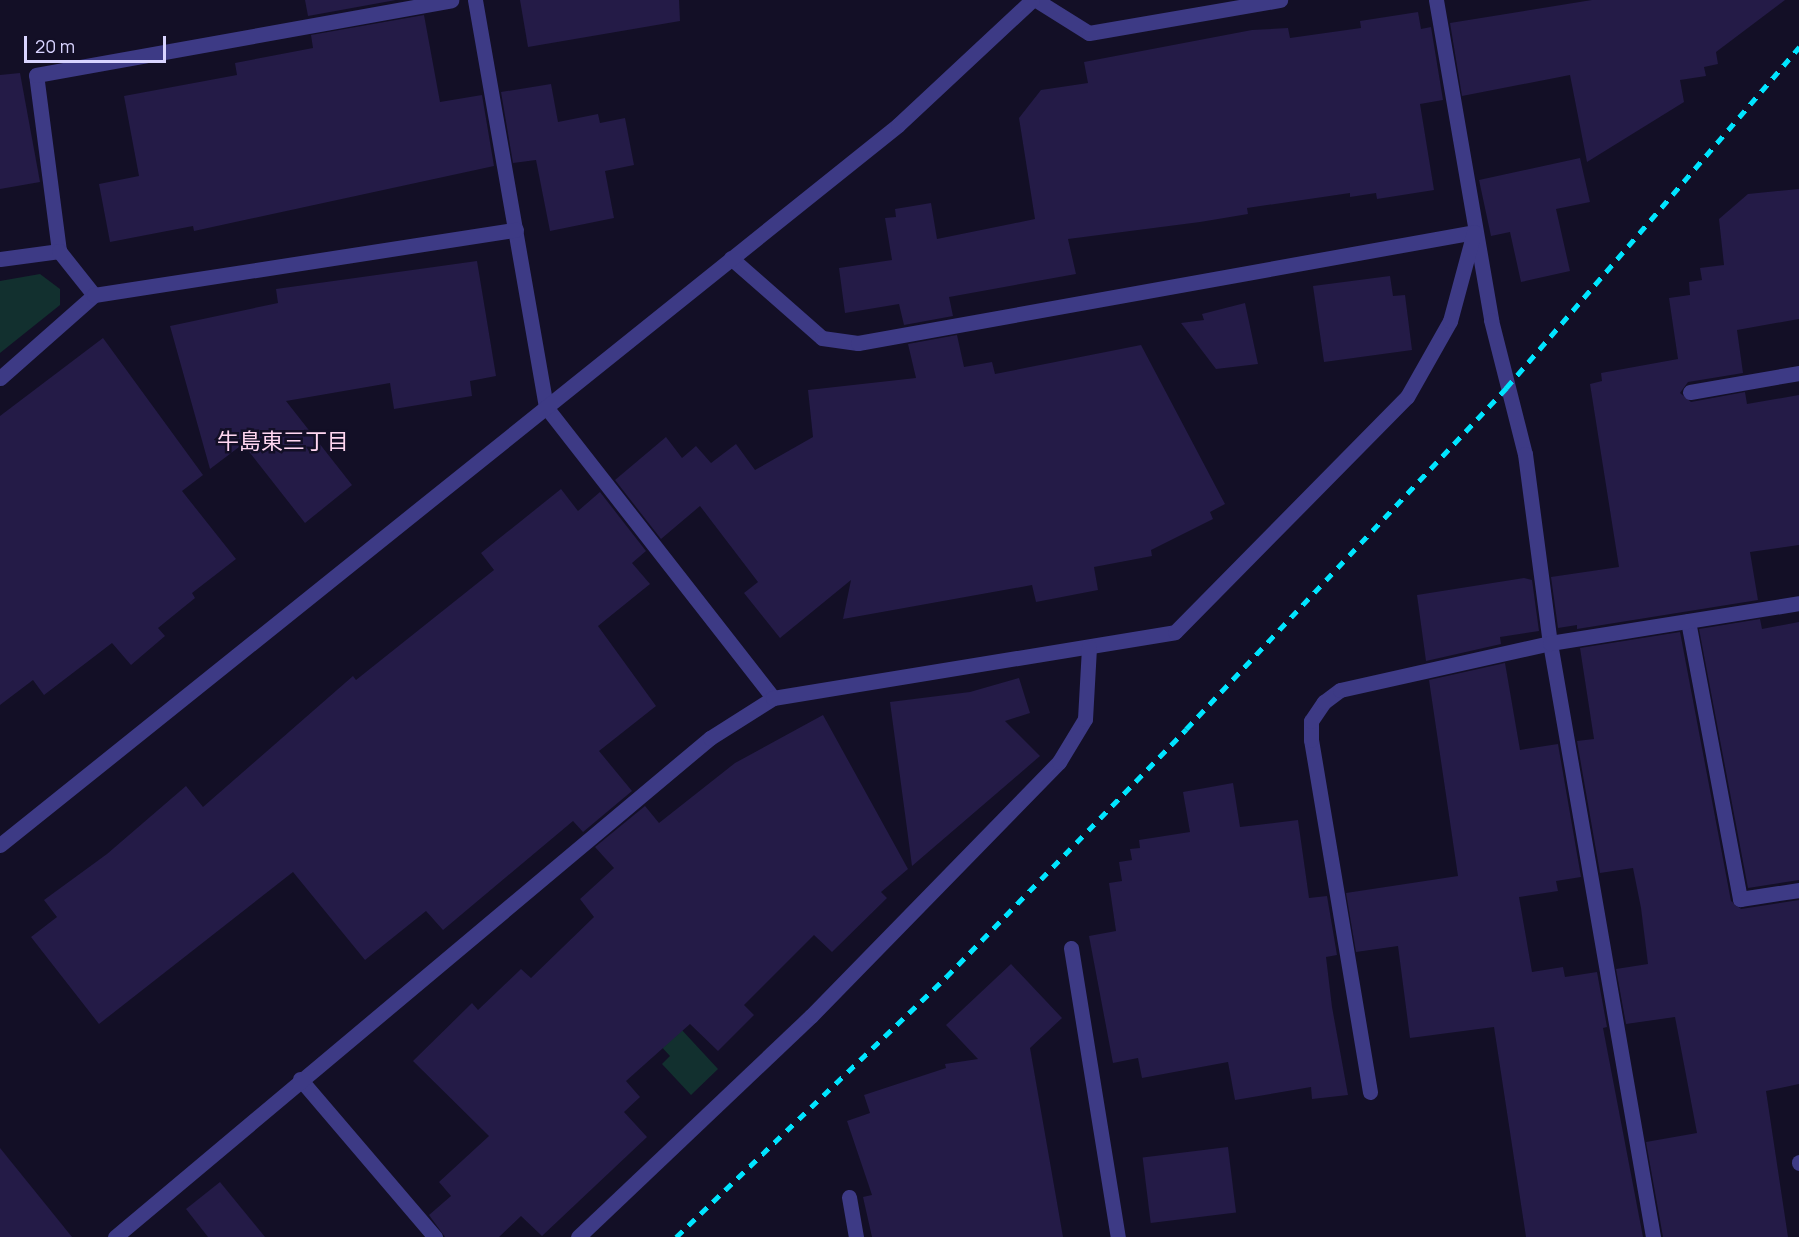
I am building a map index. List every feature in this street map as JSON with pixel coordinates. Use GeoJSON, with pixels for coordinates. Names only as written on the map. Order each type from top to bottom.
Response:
{"type":"FeatureCollection","features":[{"type":"Feature","properties":{"kind":"street"},"geometry":{"type":"LineString","coordinates":[[94,296],[59,251],[36,75],[451,0]]}},
{"type":"Feature","properties":{"kind":"street"},"geometry":{"type":"LineString","coordinates":[[475,0],[546,407],[773,698]]}},
{"type":"Feature","properties":{"kind":"street"},"geometry":{"type":"LineString","coordinates":[[0,845],[898,125],[1032,0]]}},
{"type":"Feature","properties":{"kind":"street"},"geometry":{"type":"LineString","coordinates":[[1036,0],[1089,33],[1280,0]]}},
{"type":"Feature","properties":{"kind":"street"},"geometry":{"type":"LineString","coordinates":[[1436,0],[1474,232],[1506,388],[1525,454],[1550,643],[1653,1237]]}},
{"type":"Feature","properties":{"kind":"street"},"geometry":{"type":"LineString","coordinates":[[0,378],[94,296],[516,230]]}},
{"type":"Feature","properties":{"kind":"street"},"geometry":{"type":"LineString","coordinates":[[731,258],[822,338],[858,343],[1474,232]]}},
{"type":"Feature","properties":{"kind":"street"},"geometry":{"type":"LineString","coordinates":[[115,1237],[300,1079],[561,868],[711,738],[773,698],[1174,632],[1407,397],[1450,321],[1474,232]]}},
{"type":"Feature","properties":{"kind":"street"},"geometry":{"type":"LineString","coordinates":[[0,259],[59,251]]}},
{"type":"Feature","properties":{"kind":"street"},"geometry":{"type":"LineString","coordinates":[[1690,392],[1799,373]]}},
{"type":"Feature","properties":{"kind":"street"},"geometry":{"type":"LineString","coordinates":[[1370,1092],[1311,721],[1324,702],[1340,690],[1550,643],[1799,603]]}},
{"type":"Feature","properties":{"kind":"street"},"geometry":{"type":"LineString","coordinates":[[1688,621],[1740,899],[1799,890]]}},
{"type":"Feature","properties":{"kind":"street"},"geometry":{"type":"LineString","coordinates":[[578,1237],[811,1016],[1059,762],[1085,719],[1089,647]]}},
{"type":"Feature","properties":{"kind":"street"},"geometry":{"type":"LineString","coordinates":[[1071,948],[1118,1237]]}},
{"type":"Feature","properties":{"kind":"street"},"geometry":{"type":"LineString","coordinates":[[300,1079],[435,1237]]}},
{"type":"Feature","properties":{"kind":"street"},"geometry":{"type":"LineString","coordinates":[[849,1197],[856,1237]]}},
{"type":"Feature","properties":{"kind":"green space"},"geometry":{"type":"Polygon","coordinates":[[[40,274],[60,289],[60,305],[0,353],[0,281],[40,274]]]}},
{"type":"Feature","properties":{"kind":"green space"},"geometry":{"type":"Polygon","coordinates":[[[642,987],[718,1069],[691,1095],[662,1064],[670,1056],[623,1005],[642,987]]]}},
{"type":"Feature","properties":{"kind":"building"},"geometry":{"type":"Polygon","coordinates":[[[305,0],[396,0],[308,16],[305,0]]]}},
{"type":"Feature","properties":{"kind":"building"},"geometry":{"type":"Polygon","coordinates":[[[520,0],[679,0],[680,21],[528,47],[520,0]]]}},
{"type":"Feature","properties":{"kind":"building"},"geometry":{"type":"Polygon","coordinates":[[[1592,0],[1785,0],[1716,52],[1718,64],[1704,67],[1706,76],[1680,80],[1684,102],[1587,162],[1570,75],[1462,96],[1450,23],[1592,0]]]}},
{"type":"Feature","properties":{"kind":"building"},"geometry":{"type":"Polygon","coordinates":[[[1418,12],[1421,29],[1431,27],[1443,100],[1420,104],[1434,190],[1377,199],[1376,193],[1350,197],[1350,193],[1247,208],[1248,214],[1200,222],[1068,239],[1076,274],[949,297],[953,316],[904,325],[899,304],[845,313],[839,268],[892,260],[885,218],[896,217],[895,209],[931,203],[937,239],[1035,219],[1019,118],[1041,90],[1088,83],[1084,62],[1252,30],[1288,28],[1290,38],[1361,28],[1360,21],[1418,12]]]}},
{"type":"Feature","properties":{"kind":"building"},"geometry":{"type":"Polygon","coordinates":[[[424,15],[440,102],[482,95],[494,166],[194,231],[193,226],[110,242],[99,184],[139,176],[124,96],[237,75],[235,63],[313,48],[311,35],[424,15]]]}},
{"type":"Feature","properties":{"kind":"building"},"geometry":{"type":"Polygon","coordinates":[[[20,73],[40,182],[0,189],[0,75],[20,73]]]}},
{"type":"Feature","properties":{"kind":"building"},"geometry":{"type":"Polygon","coordinates":[[[551,84],[558,122],[598,114],[600,123],[625,118],[634,165],[605,171],[614,218],[550,231],[536,160],[513,163],[501,92],[551,84]]]}},
{"type":"Feature","properties":{"kind":"building"},"geometry":{"type":"Polygon","coordinates":[[[1580,158],[1590,202],[1556,209],[1570,271],[1521,282],[1510,232],[1491,236],[1479,180],[1580,158]]]}},
{"type":"Feature","properties":{"kind":"building"},"geometry":{"type":"Polygon","coordinates":[[[1799,189],[1799,319],[1737,330],[1743,373],[1688,382],[1680,393],[1691,402],[1745,392],[1747,404],[1799,395],[1799,545],[1750,552],[1758,600],[1577,629],[1577,625],[1558,628],[1551,577],[1619,567],[1590,384],[1602,381],[1601,373],[1678,359],[1669,298],[1690,295],[1689,282],[1702,280],[1700,268],[1724,265],[1719,219],[1748,194],[1799,189]]]}},
{"type":"Feature","properties":{"kind":"building"},"geometry":{"type":"Polygon","coordinates":[[[477,261],[496,376],[470,381],[472,396],[394,409],[390,383],[286,401],[352,485],[305,523],[243,444],[210,469],[170,326],[278,303],[276,289],[477,261]]]}},
{"type":"Feature","properties":{"kind":"building"},"geometry":{"type":"Polygon","coordinates":[[[1390,276],[1393,296],[1405,295],[1412,350],[1324,362],[1313,286],[1390,276]]]}},
{"type":"Feature","properties":{"kind":"building"},"geometry":{"type":"Polygon","coordinates":[[[1245,303],[1258,364],[1216,369],[1181,323],[1204,320],[1202,314],[1245,303]]]}},
{"type":"Feature","properties":{"kind":"building"},"geometry":{"type":"Polygon","coordinates":[[[957,335],[964,367],[992,362],[995,374],[1141,345],[1225,504],[1210,512],[1213,519],[1151,550],[1152,556],[1094,567],[1098,590],[1036,602],[1032,585],[843,619],[851,580],[780,638],[744,593],[758,582],[700,506],[661,539],[615,480],[666,437],[682,458],[696,446],[711,463],[736,444],[755,470],[813,437],[808,390],[916,378],[908,344],[957,335]]]}},
{"type":"Feature","properties":{"kind":"building"},"geometry":{"type":"Polygon","coordinates":[[[103,338],[203,475],[182,491],[236,559],[192,593],[195,598],[158,628],[165,636],[131,665],[112,643],[44,695],[33,680],[0,705],[0,416],[103,338]]]}},
{"type":"Feature","properties":{"kind":"building"},"geometry":{"type":"Polygon","coordinates":[[[561,489],[578,511],[600,492],[646,551],[632,563],[650,584],[598,626],[656,706],[599,751],[632,791],[583,832],[573,821],[443,930],[426,911],[365,960],[293,872],[99,1024],[31,937],[57,917],[44,900],[107,854],[186,786],[203,807],[353,676],[356,680],[494,570],[481,553],[561,489]]]}},
{"type":"Feature","properties":{"kind":"building"},"geometry":{"type":"Polygon","coordinates":[[[1524,578],[1532,580],[1539,631],[1500,637],[1501,644],[1426,661],[1417,595],[1524,578]]]}},
{"type":"Feature","properties":{"kind":"building"},"geometry":{"type":"Polygon","coordinates":[[[1760,619],[1762,629],[1799,622],[1799,880],[1748,888],[1699,629],[1760,619]]]}},
{"type":"Feature","properties":{"kind":"building"},"geometry":{"type":"Polygon","coordinates":[[[1680,632],[1731,901],[1741,909],[1799,900],[1799,1084],[1766,1091],[1788,1237],[1663,1237],[1646,1142],[1697,1133],[1675,1017],[1626,1024],[1616,969],[1648,964],[1633,868],[1600,873],[1577,741],[1594,739],[1580,648],[1680,632]]]}},
{"type":"Feature","properties":{"kind":"building"},"geometry":{"type":"Polygon","coordinates":[[[1505,663],[1520,750],[1558,744],[1581,877],[1556,881],[1558,891],[1519,897],[1532,972],[1563,967],[1565,977],[1597,972],[1607,1027],[1603,1028],[1643,1237],[1526,1237],[1494,1027],[1410,1038],[1398,946],[1356,952],[1346,893],[1458,876],[1429,680],[1505,663]]]}},
{"type":"Feature","properties":{"kind":"building"},"geometry":{"type":"Polygon","coordinates":[[[1019,678],[1030,713],[1005,721],[1040,756],[912,866],[890,702],[970,692],[1019,678]]]}},
{"type":"Feature","properties":{"kind":"building"},"geometry":{"type":"Polygon","coordinates":[[[823,715],[908,869],[881,892],[887,898],[832,952],[814,935],[744,1005],[754,1015],[718,1051],[690,1024],[626,1081],[640,1097],[624,1112],[647,1137],[542,1236],[521,1216],[499,1237],[445,1237],[429,1215],[451,1196],[439,1182],[489,1136],[413,1061],[472,1003],[478,1010],[521,969],[531,978],[594,917],[580,899],[614,868],[595,847],[645,806],[659,823],[735,763],[823,715]]]}},
{"type":"Feature","properties":{"kind":"building"},"geometry":{"type":"Polygon","coordinates":[[[1233,783],[1240,827],[1298,820],[1309,898],[1327,896],[1337,955],[1326,957],[1332,1007],[1348,1095],[1312,1099],[1311,1087],[1235,1100],[1228,1062],[1142,1078],[1138,1058],[1113,1063],[1089,936],[1116,931],[1109,883],[1122,881],[1119,862],[1132,860],[1130,849],[1140,848],[1139,840],[1190,832],[1183,792],[1233,783]]]}},
{"type":"Feature","properties":{"kind":"building"},"geometry":{"type":"Polygon","coordinates":[[[1011,964],[1062,1018],[1030,1048],[1063,1237],[872,1237],[863,1197],[872,1195],[847,1121],[870,1113],[864,1095],[946,1068],[945,1064],[978,1059],[946,1025],[1011,964]]]}},
{"type":"Feature","properties":{"kind":"building"},"geometry":{"type":"Polygon","coordinates":[[[1228,1147],[1236,1213],[1151,1223],[1143,1157],[1228,1147]]]}},
{"type":"Feature","properties":{"kind":"building"},"geometry":{"type":"Polygon","coordinates":[[[0,1148],[72,1237],[0,1237],[0,1148]]]}},
{"type":"Feature","properties":{"kind":"building"},"geometry":{"type":"Polygon","coordinates":[[[220,1182],[265,1237],[208,1237],[186,1209],[220,1182]]]}},
{"type":"Feature","properties":{"kind":"railway"},"geometry":{"type":"LineString","coordinates":[[676,1237],[946,977],[1186,729],[1506,388],[1799,47]]}},
{"type":"Feature","properties":{"kind":"district","name":"牛島東三丁目"},"geometry":{"type":"Point","coordinates":[283,442]}}]}
